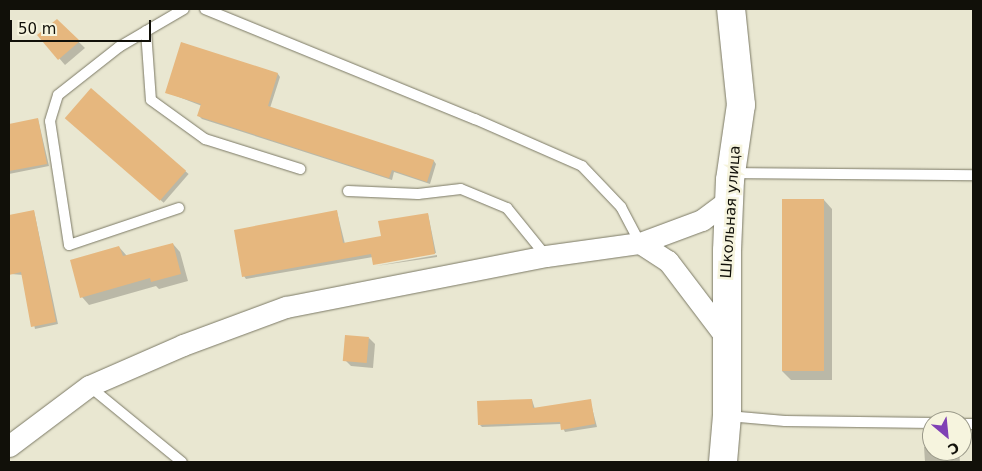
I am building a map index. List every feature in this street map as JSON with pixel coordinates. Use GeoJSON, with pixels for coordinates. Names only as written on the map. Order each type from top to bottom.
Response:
{"type":"FeatureCollection","features":[{"type":"Feature","properties":{"kind":"street","name":"Школьная улица"},"geometry":{"type":"LineString","coordinates":[[727,415],[725,336],[729,200],[741,105],[731,9]]}},
{"type":"Feature","properties":{"kind":"street"},"geometry":{"type":"LineString","coordinates":[[9,446],[89,386],[183,345],[286,307],[546,256],[640,243],[702,220],[729,200]]}},
{"type":"Feature","properties":{"kind":"street"},"geometry":{"type":"LineString","coordinates":[[640,243],[668,261],[725,336]]}},
{"type":"Feature","properties":{"kind":"street"},"geometry":{"type":"LineString","coordinates":[[723,462],[727,415]]}},
{"type":"Feature","properties":{"kind":"street"},"geometry":{"type":"LineString","coordinates":[[727,415],[738,462]]}},
{"type":"Feature","properties":{"kind":"lane"},"geometry":{"type":"LineString","coordinates":[[179,208],[69,245],[50,121],[58,95],[118,47],[184,9]]}},
{"type":"Feature","properties":{"kind":"lane"},"geometry":{"type":"LineString","coordinates":[[205,9],[475,119],[582,166],[621,207],[640,243]]}},
{"type":"Feature","properties":{"kind":"lane"},"geometry":{"type":"LineString","coordinates":[[146,31],[151,100],[205,139],[300,169]]}},
{"type":"Feature","properties":{"kind":"lane"},"geometry":{"type":"LineString","coordinates":[[732,173],[973,175]]}},
{"type":"Feature","properties":{"kind":"lane"},"geometry":{"type":"LineString","coordinates":[[348,191],[418,194],[461,189],[507,208],[546,256]]}},
{"type":"Feature","properties":{"kind":"lane"},"geometry":{"type":"LineString","coordinates":[[89,386],[182,462]]}},
{"type":"Feature","properties":{"kind":"lane"},"geometry":{"type":"LineString","coordinates":[[727,415],[785,421],[922,423]]}},
{"type":"Feature","properties":{"kind":"building"},"geometry":{"type":"Polygon","coordinates":[[[57,19],[80,41],[58,60],[37,35],[57,19]]]}},
{"type":"Feature","properties":{"kind":"building"},"geometry":{"type":"Polygon","coordinates":[[[181,42],[278,73],[268,106],[434,160],[427,182],[392,170],[389,178],[197,116],[201,104],[165,93],[181,42]]]}},
{"type":"Feature","properties":{"kind":"building"},"geometry":{"type":"Polygon","coordinates":[[[91,88],[186,171],[160,201],[65,118],[91,88]]]}},
{"type":"Feature","properties":{"kind":"building"},"geometry":{"type":"Polygon","coordinates":[[[38,118],[47,164],[9,171],[9,124],[38,118]]]}},
{"type":"Feature","properties":{"kind":"building"},"geometry":{"type":"Polygon","coordinates":[[[782,199],[824,199],[824,371],[782,371],[782,199]]]}},
{"type":"Feature","properties":{"kind":"building"},"geometry":{"type":"Polygon","coordinates":[[[34,210],[56,322],[31,327],[21,272],[9,275],[9,215],[34,210]]]}},
{"type":"Feature","properties":{"kind":"building"},"geometry":{"type":"Polygon","coordinates":[[[337,210],[343,243],[381,236],[378,221],[428,213],[435,254],[373,265],[371,254],[242,277],[234,230],[337,210]]]}},
{"type":"Feature","properties":{"kind":"building"},"geometry":{"type":"Polygon","coordinates":[[[173,243],[181,274],[151,282],[150,278],[80,298],[70,260],[119,246],[123,256],[173,243]]]}},
{"type":"Feature","properties":{"kind":"building"},"geometry":{"type":"Polygon","coordinates":[[[345,335],[369,337],[367,363],[343,361],[345,335]]]}},
{"type":"Feature","properties":{"kind":"building"},"geometry":{"type":"Polygon","coordinates":[[[532,399],[533,408],[591,399],[595,424],[561,430],[560,422],[478,425],[477,401],[532,399]]]}}]}
